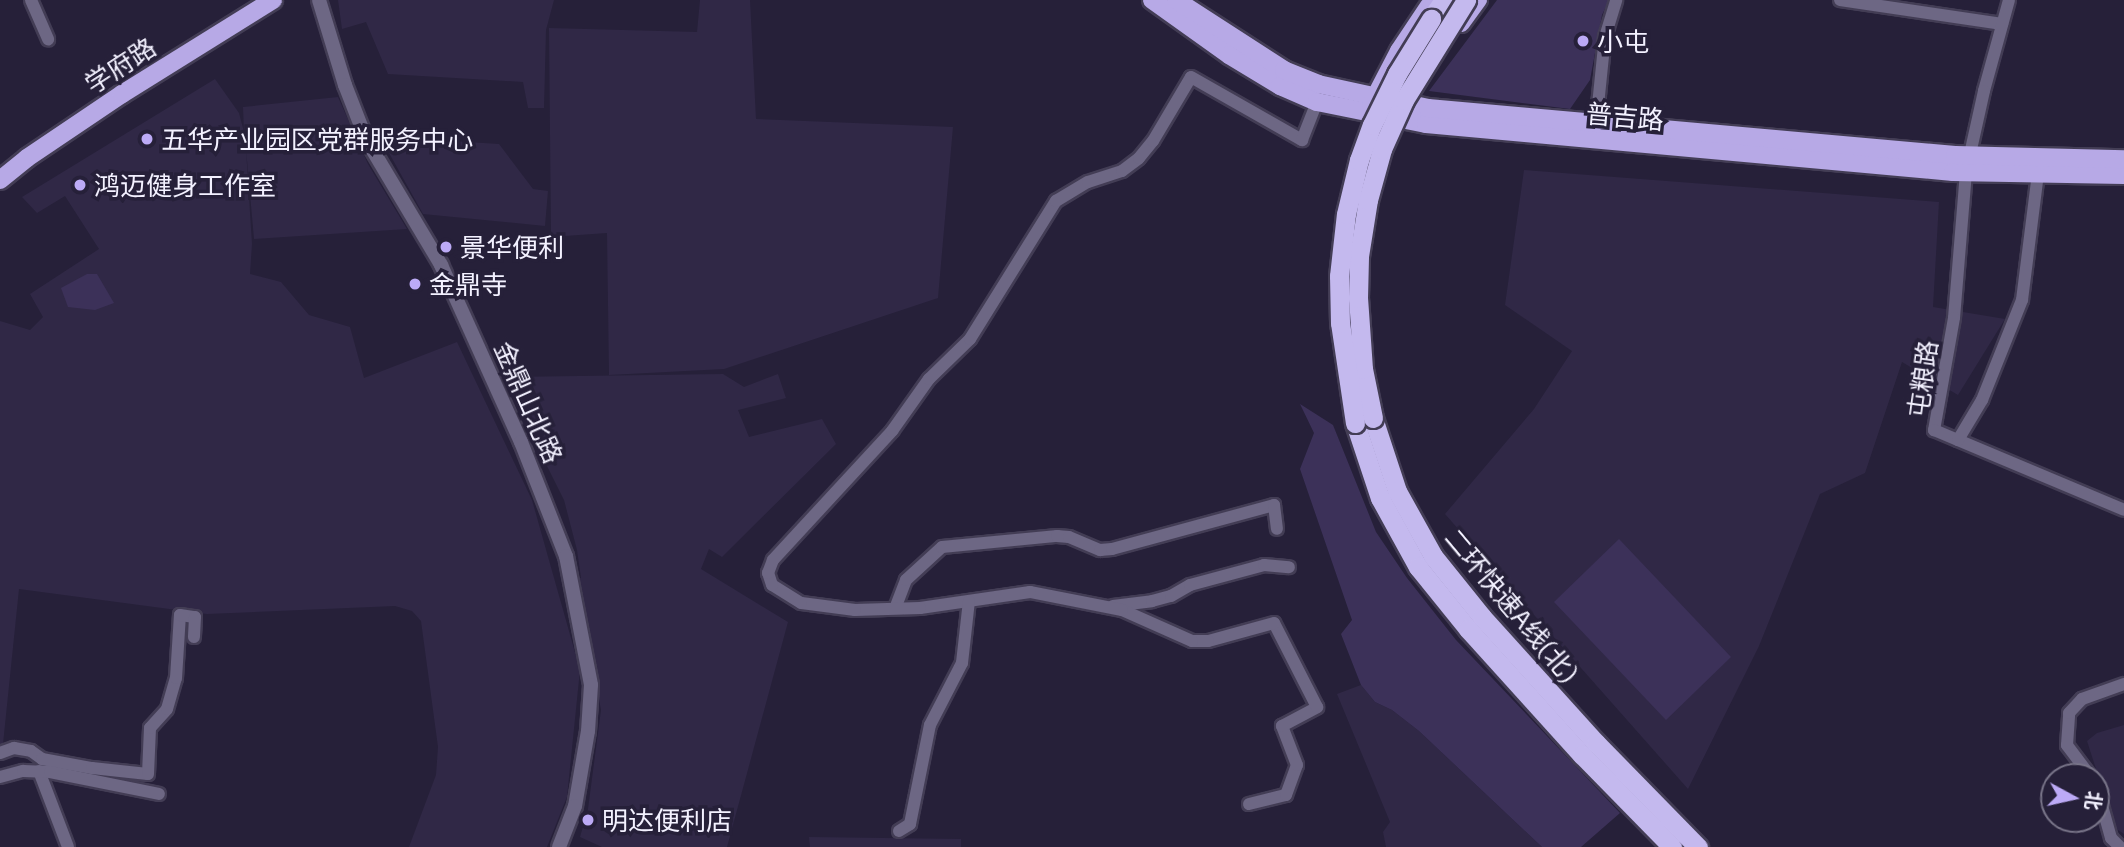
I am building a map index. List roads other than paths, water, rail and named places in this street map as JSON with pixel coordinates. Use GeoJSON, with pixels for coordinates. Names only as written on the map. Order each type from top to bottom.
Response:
{"type":"FeatureCollection","features":[{"type":"Feature","properties":{"kind":"highway"},"geometry":{"type":"LineString","coordinates":[[1443,0],[1436,16],[1397,74],[1376,117],[1359,160],[1346,214],[1339,276],[1340,323],[1380,498],[1418,567],[1468,629],[1565,736],[1672,847]]}},
{"type":"Feature","properties":{"kind":"highway"},"geometry":{"type":"LineString","coordinates":[[1436,16],[1468,0]]}},
{"type":"Feature","properties":{"kind":"highway","name":"二环快速A线(北)"},"geometry":{"type":"LineString","coordinates":[[1364,421],[1397,491],[1433,556],[1482,617],[1552,694],[1698,847]]}},
{"type":"Feature","properties":{"kind":"main road","name":"学府路"},"geometry":{"type":"LineString","coordinates":[[0,180],[27,158],[122,94],[273,0]]}},
{"type":"Feature","properties":{"kind":"main road","name":"普吉路"},"geometry":{"type":"LineString","coordinates":[[1152,0],[1229,55],[1280,86],[1317,102],[1371,105],[1408,112],[1968,164],[2124,159]]}},
{"type":"Feature","properties":{"kind":"main road","name":"普吉路"},"geometry":{"type":"LineString","coordinates":[[1176,0],[1284,70],[1371,105]]}},
{"type":"Feature","properties":{"kind":"main road"},"geometry":{"type":"LineString","coordinates":[[1408,112],[1478,0]]}},
{"type":"Feature","properties":{"kind":"main road"},"geometry":{"type":"LineString","coordinates":[[1371,105],[1436,16]]}},
{"type":"Feature","properties":{"kind":"main road","name":"普吉路"},"geometry":{"type":"LineString","coordinates":[[1408,112],[1596,125],[2038,173],[2124,175]]}},
{"type":"Feature","properties":{"kind":"street"},"geometry":{"type":"LineString","coordinates":[[31,0],[48,39]]}},
{"type":"Feature","properties":{"kind":"street","name":"金鼎山北路"},"geometry":{"type":"LineString","coordinates":[[319,0],[345,85],[366,139],[441,265],[526,454],[566,556],[591,685],[588,732],[574,809],[559,847]]}},
{"type":"Feature","properties":{"kind":"street"},"geometry":{"type":"LineString","coordinates":[[1596,125],[1601,61],[1616,0]]}},
{"type":"Feature","properties":{"kind":"street"},"geometry":{"type":"LineString","coordinates":[[1840,0],[2002,24]]}},
{"type":"Feature","properties":{"kind":"street","name":"屯粮路"},"geometry":{"type":"LineString","coordinates":[[2009,0],[1968,164],[1954,318],[1934,430],[2124,510]]}},
{"type":"Feature","properties":{"kind":"street"},"geometry":{"type":"LineString","coordinates":[[1250,804],[1286,795],[1297,765],[1282,726],[1317,707],[1274,623],[1208,641],[1192,641],[1129,612],[1030,592],[920,608],[855,610],[801,603],[772,585],[768,573],[773,560],[892,432],[929,379],[970,339],[1056,201],[1088,181],[1122,171],[1139,158],[1153,141],[1191,78],[1302,140],[1317,102]]}},
{"type":"Feature","properties":{"kind":"street"},"geometry":{"type":"LineString","coordinates":[[1958,440],[1982,400],[2022,300],[2038,173]]}},
{"type":"Feature","properties":{"kind":"street"},"geometry":{"type":"LineString","coordinates":[[896,607],[906,580],[942,547],[1056,536],[1069,537],[1100,550],[1112,550],[1274,505],[1277,529]]}},
{"type":"Feature","properties":{"kind":"street"},"geometry":{"type":"LineString","coordinates":[[1109,608],[1118,603],[1153,601],[1203,580],[1264,565],[1289,567]]}},
{"type":"Feature","properties":{"kind":"street"},"geometry":{"type":"LineString","coordinates":[[899,831],[910,824],[930,725],[962,663],[969,601]]}},
{"type":"Feature","properties":{"kind":"street"},"geometry":{"type":"LineString","coordinates":[[0,753],[14,748],[31,751],[42,759],[148,774],[150,728],[167,709],[176,678],[180,615],[195,617],[194,637]]}},
{"type":"Feature","properties":{"kind":"street"},"geometry":{"type":"LineString","coordinates":[[2080,763],[2067,745],[2069,713],[2082,699],[2124,684]]}},
{"type":"Feature","properties":{"kind":"street"},"geometry":{"type":"LineString","coordinates":[[0,777],[23,771],[38,771],[159,794]]}},
{"type":"Feature","properties":{"kind":"street"},"geometry":{"type":"LineString","coordinates":[[38,771],[68,847]]}},
{"type":"Feature","properties":{"kind":"street"},"geometry":{"type":"LineString","coordinates":[[2110,833],[2120,847]]}},
{"type":"Feature","properties":{"kind":"place","name":"小屯"},"geometry":{"type":"Point","coordinates":[1583,41]}},
{"type":"Feature","properties":{"kind":"place","name":"五华产业园区党群服务中心"},"geometry":{"type":"Point","coordinates":[147,139]}},
{"type":"Feature","properties":{"kind":"place","name":"鸿迈健身工作室"},"geometry":{"type":"Point","coordinates":[80,185]}},
{"type":"Feature","properties":{"kind":"place","name":"景华便利"},"geometry":{"type":"Point","coordinates":[446,247]}},
{"type":"Feature","properties":{"kind":"place","name":"金鼎寺"},"geometry":{"type":"Point","coordinates":[415,284]}},
{"type":"Feature","properties":{"kind":"place","name":"明达便利店"},"geometry":{"type":"Point","coordinates":[588,820]}}]}
